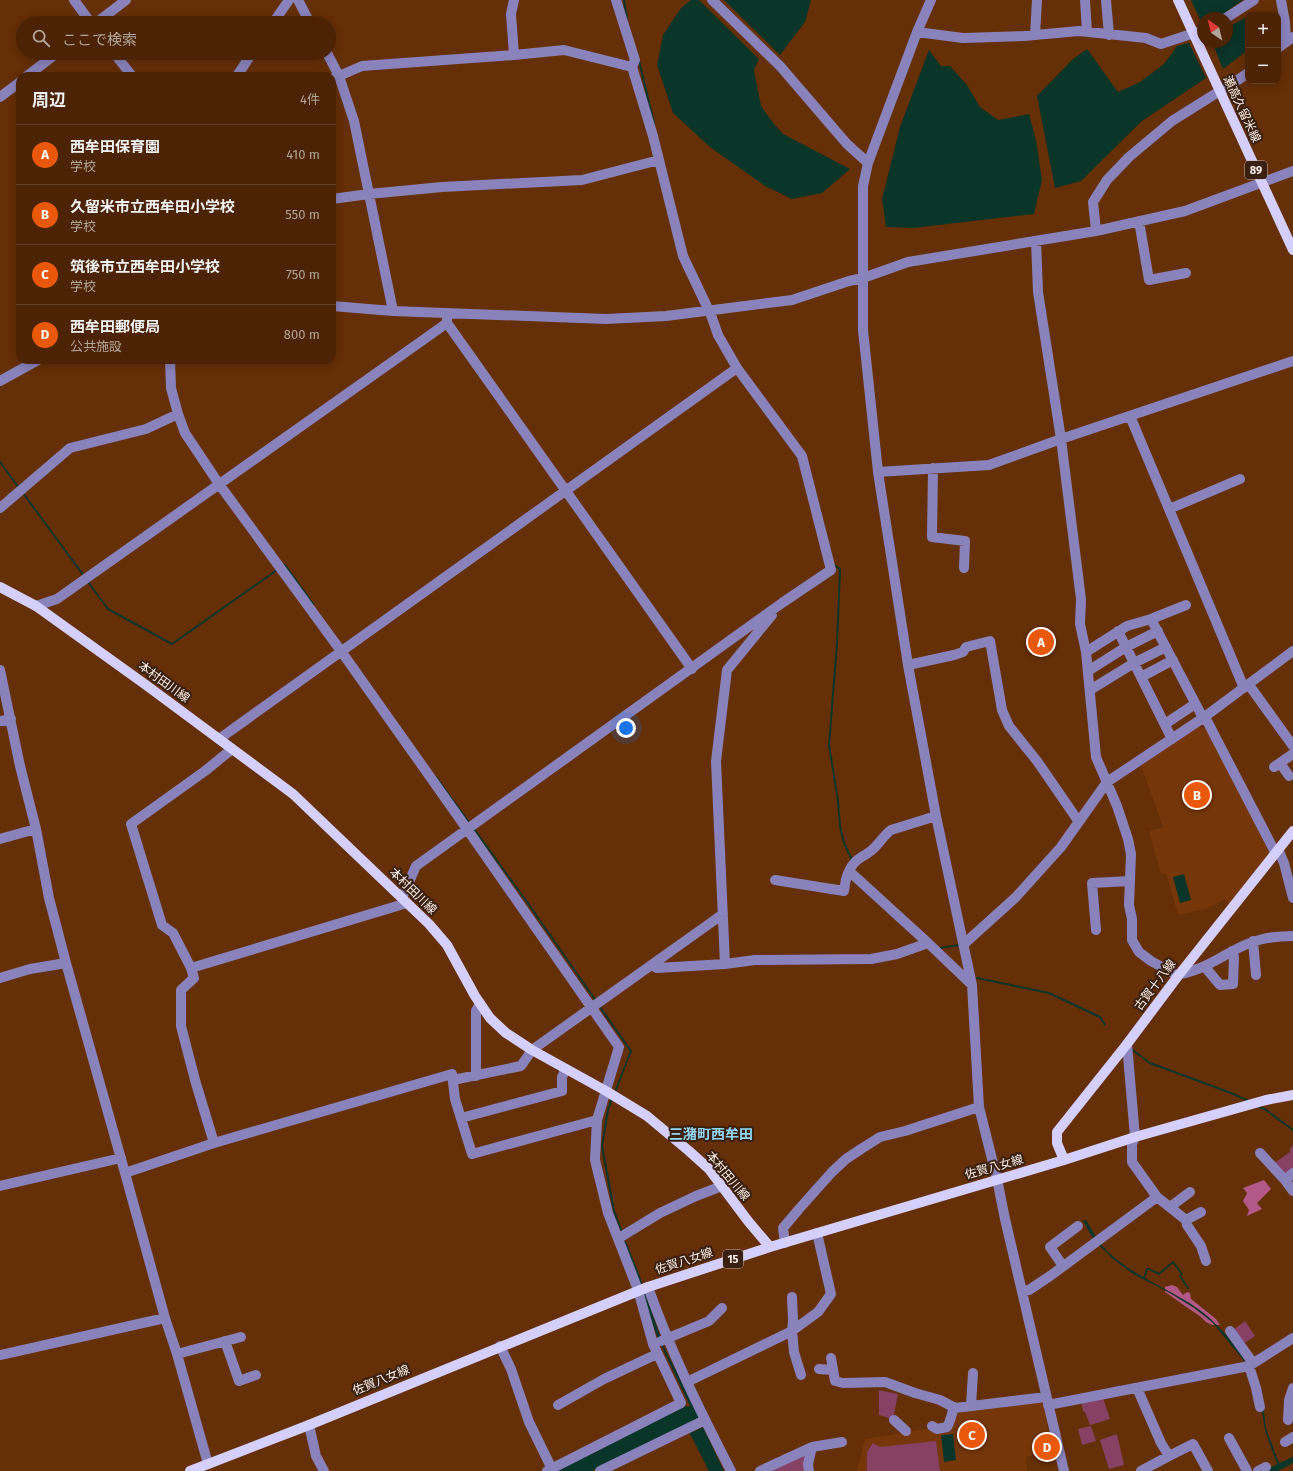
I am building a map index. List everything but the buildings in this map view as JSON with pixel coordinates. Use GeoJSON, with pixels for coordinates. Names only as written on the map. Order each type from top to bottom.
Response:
{"type":"FeatureCollection","features":[{"type":"Feature","properties":{"kind":"main road","name":"瀬高久留米線"},"geometry":{"type":"LineString","coordinates":[[1178,0],[1196,32],[1219,91],[1293,250]]}},
{"type":"Feature","properties":{"kind":"main road","name":"本村田川線"},"geometry":{"type":"LineString","coordinates":[[0,587],[36,606],[293,794],[429,924],[447,945],[490,1018],[506,1033],[532,1050],[606,1091],[647,1116],[709,1169],[748,1221],[770,1247]]}},
{"type":"Feature","properties":{"kind":"main road","name":"古賀十八線"},"geometry":{"type":"LineString","coordinates":[[1064,1160],[1057,1143],[1057,1132],[1293,831]]}},
{"type":"Feature","properties":{"kind":"main road","name":"佐賀八女線"},"geometry":{"type":"LineString","coordinates":[[190,1471],[643,1288],[770,1247],[1064,1160],[1135,1137],[1266,1100],[1293,1095]]}},
{"type":"Feature","properties":{"kind":"street"},"geometry":{"type":"LineString","coordinates":[[74,0],[86,16]]}},
{"type":"Feature","properties":{"kind":"street"},"geometry":{"type":"LineString","coordinates":[[105,16],[126,0]]}},
{"type":"Feature","properties":{"kind":"street"},"geometry":{"type":"LineString","coordinates":[[278,16],[290,0]]}},
{"type":"Feature","properties":{"kind":"street"},"geometry":{"type":"LineString","coordinates":[[298,0],[306,16]]}},
{"type":"Feature","properties":{"kind":"street"},"geometry":{"type":"LineString","coordinates":[[514,0],[511,14],[514,55]]}},
{"type":"Feature","properties":{"kind":"street"},"geometry":{"type":"LineString","coordinates":[[190,968],[404,900],[416,866],[782,603],[831,570],[802,456],[737,368],[718,335],[683,256],[659,160],[632,67],[636,60],[616,0]]}},
{"type":"Feature","properties":{"kind":"street"},"geometry":{"type":"LineString","coordinates":[[712,0],[780,66],[847,144],[868,163]]}},
{"type":"Feature","properties":{"kind":"street"},"geometry":{"type":"LineString","coordinates":[[931,0],[917,32],[868,163],[863,186],[863,330],[878,472],[908,665],[936,816],[972,985],[979,1107],[1064,1471]]}},
{"type":"Feature","properties":{"kind":"street"},"geometry":{"type":"LineString","coordinates":[[1035,35],[1037,0]]}},
{"type":"Feature","properties":{"kind":"street"},"geometry":{"type":"LineString","coordinates":[[1085,0],[1087,32]]}},
{"type":"Feature","properties":{"kind":"street"},"geometry":{"type":"LineString","coordinates":[[1106,0],[1109,35]]}},
{"type":"Feature","properties":{"kind":"street"},"geometry":{"type":"LineString","coordinates":[[1233,14],[1254,0]]}},
{"type":"Feature","properties":{"kind":"street"},"geometry":{"type":"LineString","coordinates":[[1281,0],[1290,39],[1281,46]]}},
{"type":"Feature","properties":{"kind":"street"},"geometry":{"type":"LineString","coordinates":[[917,32],[963,38],[1035,35],[1079,31],[1146,38],[1161,44],[1196,32]]}},
{"type":"Feature","properties":{"kind":"street"},"geometry":{"type":"LineString","coordinates":[[393,311],[354,121],[336,77],[362,66],[564,50],[632,67]]}},
{"type":"Feature","properties":{"kind":"street"},"geometry":{"type":"LineString","coordinates":[[32,72],[48,60]]}},
{"type":"Feature","properties":{"kind":"street"},"geometry":{"type":"LineString","coordinates":[[119,60],[129,72]]}},
{"type":"Feature","properties":{"kind":"street"},"geometry":{"type":"LineString","coordinates":[[240,72],[247,60]]}},
{"type":"Feature","properties":{"kind":"street"},"geometry":{"type":"LineString","coordinates":[[330,60],[334,72]]}},
{"type":"Feature","properties":{"kind":"street"},"geometry":{"type":"LineString","coordinates":[[1096,231],[1093,202],[1107,180],[1129,157],[1172,121],[1245,75]]}},
{"type":"Feature","properties":{"kind":"street"},"geometry":{"type":"LineString","coordinates":[[0,97],[16,85]]}},
{"type":"Feature","properties":{"kind":"street"},"geometry":{"type":"LineString","coordinates":[[336,198],[442,187],[582,180],[659,160]]}},
{"type":"Feature","properties":{"kind":"street"},"geometry":{"type":"LineString","coordinates":[[336,306],[393,311],[447,318],[606,319],[666,316],[792,300],[908,262],[1096,231],[1185,211],[1293,171]]}},
{"type":"Feature","properties":{"kind":"street"},"geometry":{"type":"LineString","coordinates":[[1139,221],[1149,280],[1186,272]]}},
{"type":"Feature","properties":{"kind":"street"},"geometry":{"type":"LineString","coordinates":[[1036,241],[1038,292],[1060,439],[1081,599],[1080,624],[1086,652],[1096,757],[1117,806],[1128,839],[1131,854],[1130,905],[1132,940],[1139,952],[1151,961],[1179,975],[1205,967],[1232,951],[1253,941],[1272,936],[1293,936]]}},
{"type":"Feature","properties":{"kind":"street"},"geometry":{"type":"LineString","coordinates":[[36,606],[57,599],[219,484],[447,318]]}},
{"type":"Feature","properties":{"kind":"street"},"geometry":{"type":"LineString","coordinates":[[447,318],[566,491],[692,669]]}},
{"type":"Feature","properties":{"kind":"street"},"geometry":{"type":"LineString","coordinates":[[878,472],[989,465],[1060,439],[1293,361]]}},
{"type":"Feature","properties":{"kind":"street"},"geometry":{"type":"LineString","coordinates":[[0,381],[31,364]]}},
{"type":"Feature","properties":{"kind":"street"},"geometry":{"type":"LineString","coordinates":[[170,364],[171,388],[185,433],[219,484],[341,651],[620,1047],[597,1120],[595,1160],[608,1213],[705,1420],[731,1471]]}},
{"type":"Feature","properties":{"kind":"street"},"geometry":{"type":"LineString","coordinates":[[219,739],[737,368]]}},
{"type":"Feature","properties":{"kind":"street"},"geometry":{"type":"LineString","coordinates":[[0,508],[70,448],[146,429],[178,414]]}},
{"type":"Feature","properties":{"kind":"street"},"geometry":{"type":"LineString","coordinates":[[1130,416],[1246,687],[1293,746]]}},
{"type":"Feature","properties":{"kind":"street"},"geometry":{"type":"LineString","coordinates":[[933,468],[932,537],[965,541],[964,568]]}},
{"type":"Feature","properties":{"kind":"street"},"geometry":{"type":"LineString","coordinates":[[1169,509],[1240,479]]}},
{"type":"Feature","properties":{"kind":"street"},"geometry":{"type":"LineString","coordinates":[[725,964],[716,761],[727,670],[782,603]]}},
{"type":"Feature","properties":{"kind":"street"},"geometry":{"type":"LineString","coordinates":[[1086,652],[1127,626],[1151,619],[1186,605]]}},
{"type":"Feature","properties":{"kind":"street"},"geometry":{"type":"LineString","coordinates":[[1151,619],[1195,704],[1284,863],[1293,898]]}},
{"type":"Feature","properties":{"kind":"street"},"geometry":{"type":"LineString","coordinates":[[1118,631],[1172,739]]}},
{"type":"Feature","properties":{"kind":"street"},"geometry":{"type":"LineString","coordinates":[[1088,671],[1126,647],[1158,631]]}},
{"type":"Feature","properties":{"kind":"street"},"geometry":{"type":"LineString","coordinates":[[908,665],[954,656],[962,652],[966,647],[990,641],[1002,710],[1009,726],[1048,777],[1079,822]]}},
{"type":"Feature","properties":{"kind":"street"},"geometry":{"type":"LineString","coordinates":[[1090,690],[1134,663],[1166,647]]}},
{"type":"Feature","properties":{"kind":"street"},"geometry":{"type":"LineString","coordinates":[[964,944],[1016,897],[1061,847],[1107,782],[1204,718],[1293,652]]}},
{"type":"Feature","properties":{"kind":"street"},"geometry":{"type":"LineString","coordinates":[[1141,677],[1173,660]]}},
{"type":"Feature","properties":{"kind":"street"},"geometry":{"type":"LineString","coordinates":[[0,670],[20,766],[36,829],[49,898],[165,1318],[177,1354],[208,1464]]}},
{"type":"Feature","properties":{"kind":"street"},"geometry":{"type":"LineString","coordinates":[[1165,724],[1195,704]]}},
{"type":"Feature","properties":{"kind":"street"},"geometry":{"type":"LineString","coordinates":[[0,721],[10,719]]}},
{"type":"Feature","properties":{"kind":"street"},"geometry":{"type":"LineString","coordinates":[[214,1143],[181,1026],[182,990],[194,978],[173,933],[162,925],[131,824],[205,771],[232,749]]}},
{"type":"Feature","properties":{"kind":"street"},"geometry":{"type":"LineString","coordinates":[[1289,776],[1277,765],[1293,754]]}},
{"type":"Feature","properties":{"kind":"street"},"geometry":{"type":"LineString","coordinates":[[775,880],[844,891],[846,875],[855,862],[867,855],[886,834],[891,830],[936,816]]}},
{"type":"Feature","properties":{"kind":"street"},"geometry":{"type":"LineString","coordinates":[[0,839],[36,829]]}},
{"type":"Feature","properties":{"kind":"street"},"geometry":{"type":"LineString","coordinates":[[849,871],[972,985]]}},
{"type":"Feature","properties":{"kind":"street"},"geometry":{"type":"LineString","coordinates":[[1096,930],[1092,883],[1130,881]]}},
{"type":"Feature","properties":{"kind":"street"},"geometry":{"type":"LineString","coordinates":[[453,1080],[521,1066],[532,1050],[723,914]]}},
{"type":"Feature","properties":{"kind":"street"},"geometry":{"type":"LineString","coordinates":[[1253,941],[1256,975]]}},
{"type":"Feature","properties":{"kind":"street"},"geometry":{"type":"LineString","coordinates":[[651,965],[657,968],[725,964],[755,960],[871,959],[897,954],[928,943]]}},
{"type":"Feature","properties":{"kind":"street"},"geometry":{"type":"LineString","coordinates":[[1205,967],[1220,985],[1233,984],[1234,957],[1232,951]]}},
{"type":"Feature","properties":{"kind":"street"},"geometry":{"type":"LineString","coordinates":[[0,978],[30,969],[66,962]]}},
{"type":"Feature","properties":{"kind":"street"},"geometry":{"type":"LineString","coordinates":[[476,1076],[476,1012],[480,1003]]}},
{"type":"Feature","properties":{"kind":"street"},"geometry":{"type":"LineString","coordinates":[[1127,1044],[1135,1137],[1132,1144],[1132,1162],[1157,1197],[1186,1220],[1187,1225],[1201,1246],[1206,1261]]}},
{"type":"Feature","properties":{"kind":"street"},"geometry":{"type":"LineString","coordinates":[[461,1118],[562,1091],[562,1077],[566,1069]]}},
{"type":"Feature","properties":{"kind":"street"},"geometry":{"type":"LineString","coordinates":[[125,1172],[214,1143],[452,1074],[455,1099],[472,1154],[597,1120]]}},
{"type":"Feature","properties":{"kind":"street"},"geometry":{"type":"LineString","coordinates":[[785,1243],[783,1228],[798,1209],[846,1159],[880,1137],[905,1132],[979,1107]]}},
{"type":"Feature","properties":{"kind":"street"},"geometry":{"type":"LineString","coordinates":[[1260,1153],[1293,1191]]}},
{"type":"Feature","properties":{"kind":"street"},"geometry":{"type":"LineString","coordinates":[[0,1186],[121,1158]]}},
{"type":"Feature","properties":{"kind":"street"},"geometry":{"type":"LineString","coordinates":[[1285,1180],[1293,1173]]}},
{"type":"Feature","properties":{"kind":"street"},"geometry":{"type":"LineString","coordinates":[[619,1238],[660,1213],[696,1196],[722,1186]]}},
{"type":"Feature","properties":{"kind":"street"},"geometry":{"type":"LineString","coordinates":[[1170,1207],[1190,1192]]}},
{"type":"Feature","properties":{"kind":"street"},"geometry":{"type":"LineString","coordinates":[[1023,1291],[1029,1290],[1064,1266],[1157,1197]]}},
{"type":"Feature","properties":{"kind":"street"},"geometry":{"type":"LineString","coordinates":[[1186,1220],[1201,1212]]}},
{"type":"Feature","properties":{"kind":"street"},"geometry":{"type":"LineString","coordinates":[[1064,1266],[1050,1247],[1078,1226]]}},
{"type":"Feature","properties":{"kind":"street"},"geometry":{"type":"LineString","coordinates":[[687,1382],[792,1331],[818,1312],[831,1294],[817,1233]]}},
{"type":"Feature","properties":{"kind":"street"},"geometry":{"type":"LineString","coordinates":[[500,1346],[529,1422],[550,1470],[681,1403],[653,1344],[643,1288]]}},
{"type":"Feature","properties":{"kind":"street"},"geometry":{"type":"LineString","coordinates":[[792,1297],[792,1331],[794,1352],[801,1375]]}},
{"type":"Feature","properties":{"kind":"street"},"geometry":{"type":"LineString","coordinates":[[653,1344],[709,1321],[722,1308]]}},
{"type":"Feature","properties":{"kind":"street"},"geometry":{"type":"LineString","coordinates":[[0,1355],[165,1318]]}},
{"type":"Feature","properties":{"kind":"street"},"geometry":{"type":"LineString","coordinates":[[1230,1331],[1251,1365],[1260,1407]]}},
{"type":"Feature","properties":{"kind":"street"},"geometry":{"type":"LineString","coordinates":[[177,1354],[241,1337]]}},
{"type":"Feature","properties":{"kind":"street"},"geometry":{"type":"LineString","coordinates":[[831,1358],[835,1381],[844,1383],[885,1382],[940,1400],[955,1408],[1047,1401],[1137,1388],[1251,1365],[1293,1338]]}},
{"type":"Feature","properties":{"kind":"street"},"geometry":{"type":"LineString","coordinates":[[225,1341],[239,1381],[256,1375]]}},
{"type":"Feature","properties":{"kind":"street"},"geometry":{"type":"LineString","coordinates":[[558,1405],[604,1379],[657,1354]]}},
{"type":"Feature","properties":{"kind":"street"},"geometry":{"type":"LineString","coordinates":[[819,1369],[832,1370]]}},
{"type":"Feature","properties":{"kind":"street"},"geometry":{"type":"LineString","coordinates":[[971,1406],[973,1373]]}},
{"type":"Feature","properties":{"kind":"street"},"geometry":{"type":"LineString","coordinates":[[1137,1388],[1169,1456]]}},
{"type":"Feature","properties":{"kind":"street"},"geometry":{"type":"LineString","coordinates":[[1288,1420],[1289,1400],[1293,1388]]}},
{"type":"Feature","properties":{"kind":"street"},"geometry":{"type":"LineString","coordinates":[[932,1426],[937,1428],[947,1427],[950,1424],[950,1416],[954,1407]]}},
{"type":"Feature","properties":{"kind":"street"},"geometry":{"type":"LineString","coordinates":[[600,1471],[705,1420]]}},
{"type":"Feature","properties":{"kind":"street"},"geometry":{"type":"LineString","coordinates":[[894,1420],[906,1431]]}},
{"type":"Feature","properties":{"kind":"street"},"geometry":{"type":"LineString","coordinates":[[309,1424],[316,1456],[324,1471]]}},
{"type":"Feature","properties":{"kind":"street"},"geometry":{"type":"LineString","coordinates":[[1229,1438],[1247,1471]]}},
{"type":"Feature","properties":{"kind":"street"},"geometry":{"type":"LineString","coordinates":[[760,1471],[812,1447],[842,1442]]}},
{"type":"Feature","properties":{"kind":"street"},"geometry":{"type":"LineString","coordinates":[[1146,1470],[1192,1444],[1208,1471]]}},
{"type":"Feature","properties":{"kind":"street"},"geometry":{"type":"LineString","coordinates":[[809,1471],[808,1464],[812,1447]]}},
{"type":"Feature","properties":{"kind":"shaded area"},"geometry":{"type":"Polygon","coordinates":[[[691,0],[699,0],[759,59],[754,70],[761,106],[783,134],[850,169],[822,193],[792,199],[765,186],[710,147],[673,113],[657,65],[663,35],[681,8],[691,0]]]}},
{"type":"Feature","properties":{"kind":"shaded area"},"geometry":{"type":"Polygon","coordinates":[[[724,0],[811,0],[805,22],[780,55],[724,0]]]}},
{"type":"Feature","properties":{"kind":"shaded area"},"geometry":{"type":"Polygon","coordinates":[[[1191,0],[1243,0],[1226,12],[1197,13],[1191,0]]]}},
{"type":"Feature","properties":{"kind":"shaded area"},"geometry":{"type":"Polygon","coordinates":[[[1245,18],[1245,52],[1223,69],[1214,48],[1233,48],[1233,25],[1245,18]]]}},
{"type":"Feature","properties":{"kind":"shaded area"},"geometry":{"type":"Polygon","coordinates":[[[1189,43],[1206,78],[1142,121],[1081,181],[1055,188],[1037,96],[1072,60],[1087,49],[1118,92],[1140,82],[1164,64],[1177,46],[1189,43]]]}},
{"type":"Feature","properties":{"kind":"shaded area"},"geometry":{"type":"Polygon","coordinates":[[[929,50],[941,66],[950,66],[967,85],[980,107],[998,120],[1029,114],[1036,140],[1042,180],[1034,214],[913,228],[886,227],[882,199],[900,127],[929,50]]]}},
{"type":"Feature","properties":{"kind":"shaded area"},"geometry":{"type":"Polygon","coordinates":[[[1199,727],[1207,729],[1272,852],[1230,907],[1225,899],[1205,909],[1178,915],[1166,873],[1161,874],[1149,831],[1163,827],[1140,763],[1199,727]]]}},
{"type":"Feature","properties":{"kind":"shaded area"},"geometry":{"type":"Polygon","coordinates":[[[1184,874],[1191,900],[1180,903],[1173,877],[1184,874]]]}},
{"type":"Feature","properties":{"kind":"shaded area"},"geometry":{"type":"Polygon","coordinates":[[[1293,1145],[1293,1169],[1285,1177],[1271,1161],[1273,1160],[1276,1162],[1290,1152],[1293,1145]]]}},
{"type":"Feature","properties":{"kind":"shaded area"},"geometry":{"type":"Polygon","coordinates":[[[1264,1180],[1271,1189],[1257,1203],[1262,1209],[1247,1216],[1249,1210],[1243,1201],[1247,1193],[1243,1188],[1264,1180]]]}},
{"type":"Feature","properties":{"kind":"shaded area"},"geometry":{"type":"Polygon","coordinates":[[[1086,1220],[1100,1243],[1110,1254],[1146,1279],[1185,1300],[1204,1313],[1224,1332],[1247,1361],[1245,1362],[1212,1322],[1194,1308],[1168,1292],[1133,1274],[1113,1259],[1094,1240],[1083,1221],[1086,1220]]]}},
{"type":"Feature","properties":{"kind":"shaded area"},"geometry":{"type":"Polygon","coordinates":[[[623,1241],[626,1241],[639,1274],[663,1345],[700,1418],[592,1471],[557,1471],[559,1468],[685,1406],[690,1406],[658,1339],[623,1241]]]}},
{"type":"Feature","properties":{"kind":"shaded area"},"geometry":{"type":"Polygon","coordinates":[[[1172,1285],[1177,1287],[1183,1295],[1187,1292],[1190,1293],[1191,1299],[1216,1319],[1220,1325],[1212,1325],[1206,1322],[1165,1292],[1165,1287],[1172,1285]]]}},
{"type":"Feature","properties":{"kind":"shaded area"},"geometry":{"type":"Polygon","coordinates":[[[1245,1321],[1255,1336],[1243,1344],[1233,1330],[1245,1321]]]}},
{"type":"Feature","properties":{"kind":"shaded area"},"geometry":{"type":"Polygon","coordinates":[[[879,1390],[898,1394],[893,1419],[879,1415],[879,1390]]]}},
{"type":"Feature","properties":{"kind":"shaded area"},"geometry":{"type":"Polygon","coordinates":[[[1103,1398],[1110,1419],[1090,1425],[1085,1412],[1083,1411],[1081,1401],[1103,1398]]]}},
{"type":"Feature","properties":{"kind":"shaded area"},"geometry":{"type":"Polygon","coordinates":[[[1260,1398],[1263,1404],[1266,1428],[1279,1463],[1293,1457],[1293,1463],[1278,1471],[1265,1471],[1277,1464],[1265,1431],[1260,1398]]]}},
{"type":"Feature","properties":{"kind":"shaded area"},"geometry":{"type":"Polygon","coordinates":[[[1044,1401],[1048,1422],[1047,1426],[1052,1438],[1039,1442],[1040,1453],[1026,1457],[1027,1471],[857,1471],[865,1439],[933,1428],[950,1430],[953,1427],[957,1414],[964,1411],[1044,1401]]]}},
{"type":"Feature","properties":{"kind":"shaded area"},"geometry":{"type":"Polygon","coordinates":[[[1091,1426],[1096,1441],[1082,1445],[1078,1429],[1091,1426]]]}},
{"type":"Feature","properties":{"kind":"shaded area"},"geometry":{"type":"Polygon","coordinates":[[[703,1427],[724,1471],[709,1471],[690,1434],[692,1431],[693,1432],[703,1427]]]}},
{"type":"Feature","properties":{"kind":"shaded area"},"geometry":{"type":"Polygon","coordinates":[[[953,1434],[956,1460],[944,1462],[941,1435],[953,1434]]]}},
{"type":"Feature","properties":{"kind":"shaded area"},"geometry":{"type":"Polygon","coordinates":[[[1117,1434],[1124,1465],[1109,1469],[1100,1440],[1117,1434]]]}},
{"type":"Feature","properties":{"kind":"shaded area"},"geometry":{"type":"Polygon","coordinates":[[[936,1441],[940,1471],[867,1471],[867,1452],[873,1443],[880,1447],[936,1441]]]}},
{"type":"Feature","properties":{"kind":"shaded area"},"geometry":{"type":"Polygon","coordinates":[[[805,1452],[807,1471],[766,1471],[805,1452]]]}},
{"type":"Feature","properties":{"kind":"waterway"},"geometry":{"type":"LineString","coordinates":[[624,0],[627,19]]}},
{"type":"Feature","properties":{"kind":"waterway"},"geometry":{"type":"LineString","coordinates":[[639,61],[654,123]]}},
{"type":"Feature","properties":{"kind":"waterway"},"geometry":{"type":"LineString","coordinates":[[0,462],[19,488]]}},
{"type":"Feature","properties":{"kind":"waterway"},"geometry":{"type":"LineString","coordinates":[[23,493],[84,576]]}},
{"type":"Feature","properties":{"kind":"waterway"},"geometry":{"type":"LineString","coordinates":[[282,566],[285,565],[313,604]]}},
{"type":"Feature","properties":{"kind":"waterway"},"geometry":{"type":"LineString","coordinates":[[834,565],[840,569],[837,644],[829,745],[838,801],[840,826],[844,843],[852,860]]}},
{"type":"Feature","properties":{"kind":"waterway"},"geometry":{"type":"LineString","coordinates":[[88,582],[108,609],[172,644],[277,570]]}},
{"type":"Feature","properties":{"kind":"waterway"},"geometry":{"type":"LineString","coordinates":[[436,777],[470,824]]}},
{"type":"Feature","properties":{"kind":"waterway"},"geometry":{"type":"LineString","coordinates":[[474,829],[596,1001]]}},
{"type":"Feature","properties":{"kind":"waterway"},"geometry":{"type":"LineString","coordinates":[[940,948],[959,945]]}},
{"type":"Feature","properties":{"kind":"waterway"},"geometry":{"type":"LineString","coordinates":[[977,978],[1049,993],[1100,1017],[1105,1025]]}},
{"type":"Feature","properties":{"kind":"waterway"},"geometry":{"type":"LineString","coordinates":[[600,1007],[631,1051],[615,1092]]}},
{"type":"Feature","properties":{"kind":"waterway"},"geometry":{"type":"LineString","coordinates":[[1131,1049],[1150,1063],[1249,1101]]}},
{"type":"Feature","properties":{"kind":"waterway"},"geometry":{"type":"LineString","coordinates":[[612,1098],[608,1110],[602,1146],[614,1211],[622,1232]]}},
{"type":"Feature","properties":{"kind":"waterway"},"geometry":{"type":"LineString","coordinates":[[1258,1106],[1266,1110],[1293,1130]]}},
{"type":"Feature","properties":{"kind":"waterway"},"geometry":{"type":"LineString","coordinates":[[1144,1278],[1147,1269],[1159,1274],[1173,1262],[1182,1274],[1180,1276],[1188,1288]]}},
{"type":"Feature","properties":{"kind":"place","name":"西牟田保育園"},"geometry":{"type":"Point","coordinates":[1041,642]}},
{"type":"Feature","properties":{"kind":"place","name":"久留米市立西牟田小学校"},"geometry":{"type":"Point","coordinates":[1197,795]}},
{"type":"Feature","properties":{"kind":"place","name":"筑後市立西牟田小学校"},"geometry":{"type":"Point","coordinates":[972,1435]}},
{"type":"Feature","properties":{"kind":"place","name":"西牟田郵便局"},"geometry":{"type":"Point","coordinates":[1047,1447]}},
{"type":"Feature","properties":{"kind":"district","name":"三潴町西牟田"},"geometry":{"type":"Point","coordinates":[711,1134]}}]}
